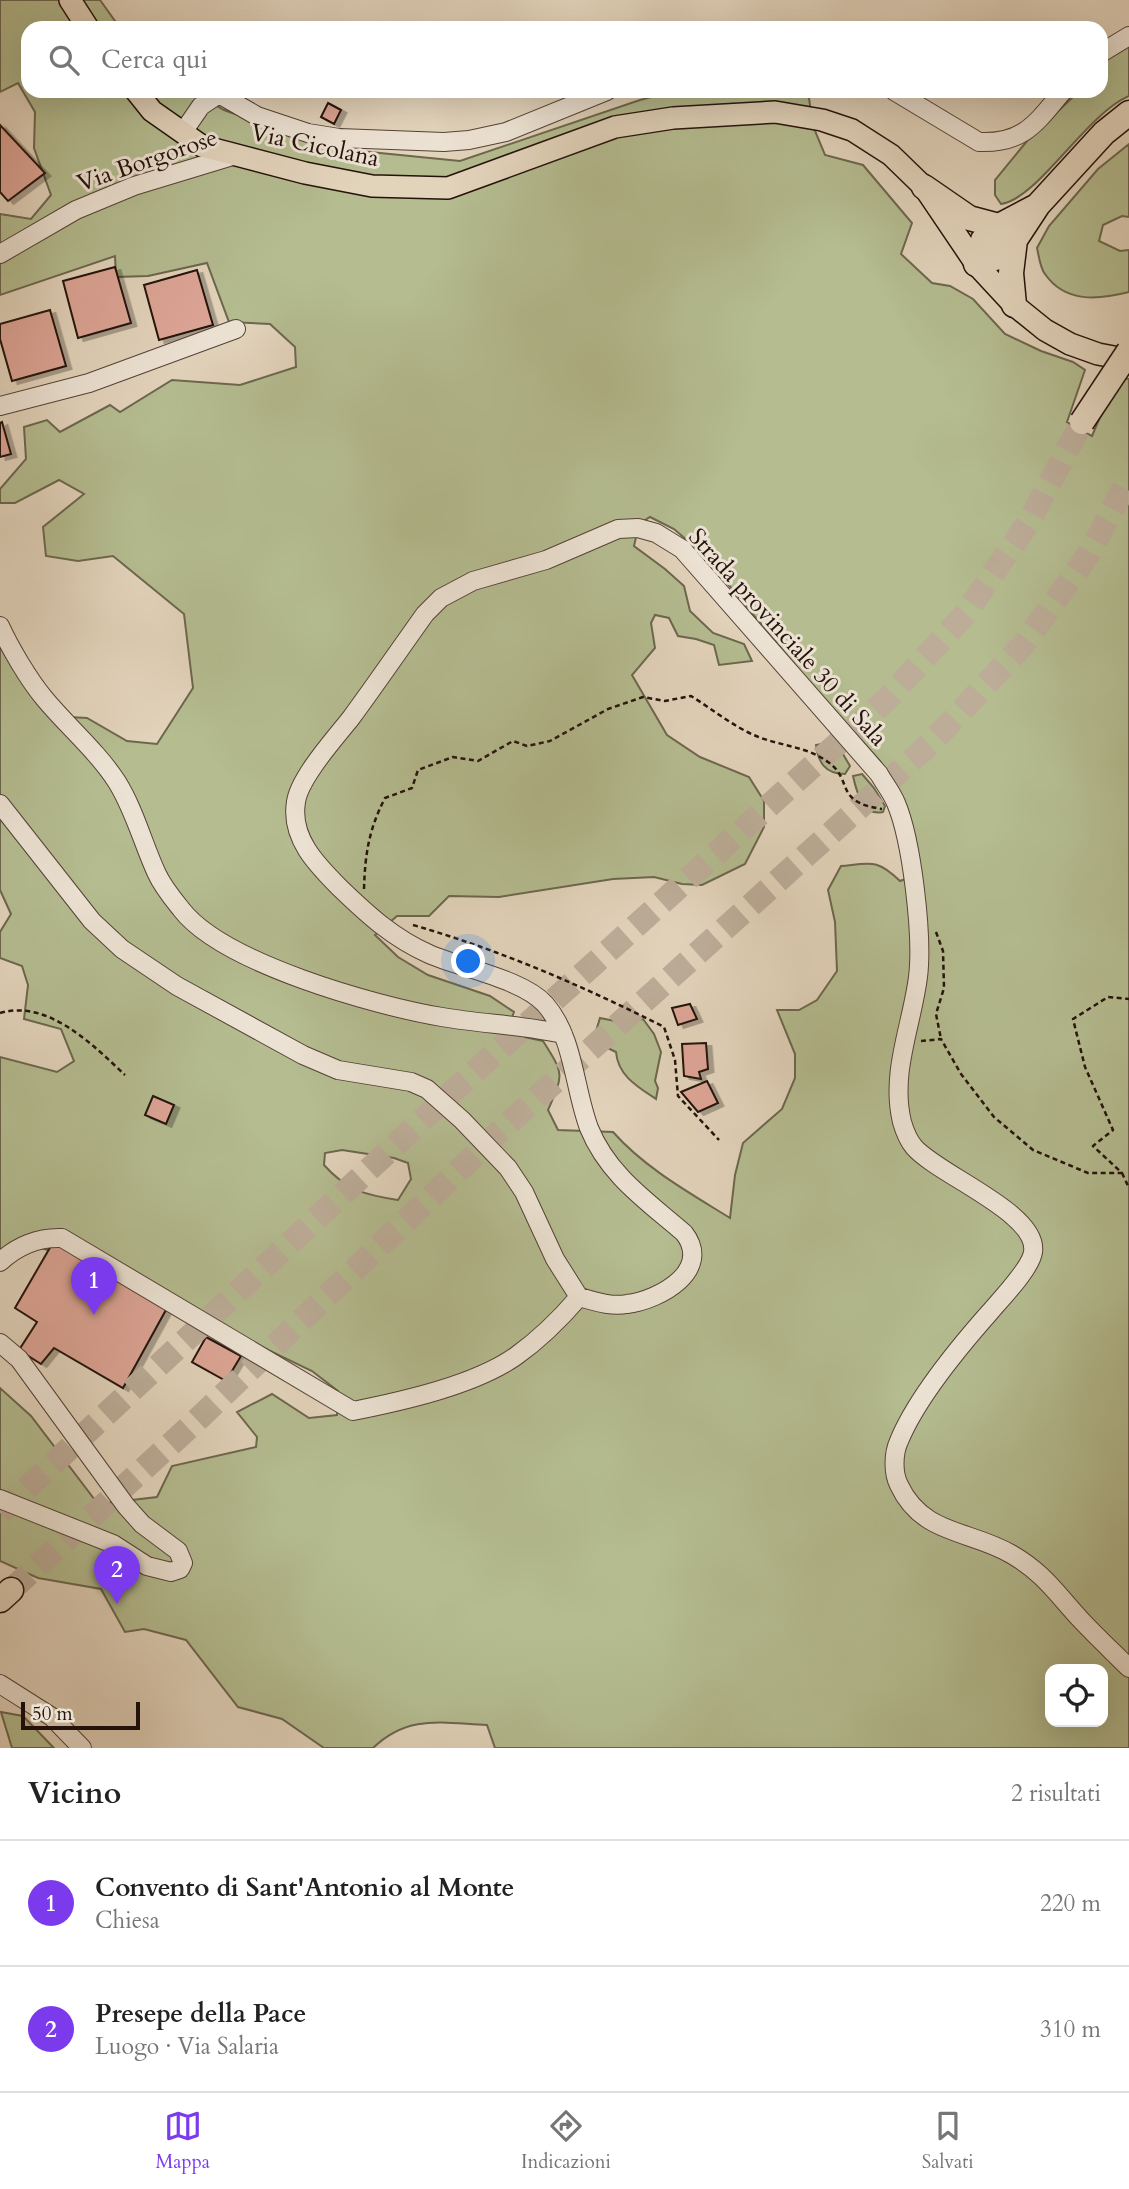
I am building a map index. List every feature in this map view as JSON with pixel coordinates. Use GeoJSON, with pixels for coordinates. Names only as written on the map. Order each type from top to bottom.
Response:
{"type":"FeatureCollection","features":[{"type":"Feature","properties":{"kind":"highway"},"geometry":{"type":"LineString","coordinates":[[976,264],[1001,256],[1007,233],[1038,205],[1104,133],[1129,113]]}},
{"type":"Feature","properties":{"kind":"highway"},"geometry":{"type":"LineString","coordinates":[[924,187],[969,218],[1007,233]]}},
{"type":"Feature","properties":{"kind":"highway"},"geometry":{"type":"LineString","coordinates":[[1007,233],[1014,305]]}},
{"type":"Feature","properties":{"kind":"highway"},"geometry":{"type":"LineString","coordinates":[[1082,422],[1129,351]]}},
{"type":"Feature","properties":{"kind":"main road"},"geometry":{"type":"LineString","coordinates":[[71,0],[84,21]]}},
{"type":"Feature","properties":{"kind":"main road","name":"Via Cicolana"},"geometry":{"type":"LineString","coordinates":[[142,98],[152,111],[202,146],[304,173],[372,186],[448,188],[615,127],[673,118],[775,112],[822,120],[852,130],[891,155],[924,187],[976,264],[1014,305],[1045,330],[1070,344],[1098,354],[1129,360]]}},
{"type":"Feature","properties":{"kind":"street"},"geometry":{"type":"LineString","coordinates":[[1108,49],[1129,36]]}},
{"type":"Feature","properties":{"kind":"street"},"geometry":{"type":"LineString","coordinates":[[183,132],[201,106],[213,98]]}},
{"type":"Feature","properties":{"kind":"street"},"geometry":{"type":"LineString","coordinates":[[226,98],[257,116],[309,133],[339,138],[444,142],[506,132],[590,98]]}},
{"type":"Feature","properties":{"kind":"street"},"geometry":{"type":"LineString","coordinates":[[906,98],[979,142],[992,142],[1021,135],[1035,125],[1057,98]]}},
{"type":"Feature","properties":{"kind":"street","name":"Via Borgorose"},"geometry":{"type":"LineString","coordinates":[[0,254],[76,210],[122,191],[236,155]]}},
{"type":"Feature","properties":{"kind":"street"},"geometry":{"type":"LineString","coordinates":[[0,406],[89,383],[236,329]]}},
{"type":"Feature","properties":{"kind":"street","name":"Strada provinciale 30 di Sala"},"geometry":{"type":"LineString","coordinates":[[579,1297],[606,1304],[624,1305],[648,1300],[674,1284],[689,1269],[694,1255],[692,1244],[684,1233],[624,1181],[599,1150],[589,1126],[563,1034],[544,1003],[515,985],[414,947],[378,925],[322,869],[305,848],[299,831],[296,801],[300,789],[327,748],[425,614],[441,598],[473,581],[545,560],[618,529],[638,528],[656,533],[682,549],[879,774],[896,804],[909,853],[918,912],[918,975],[897,1093],[902,1125],[914,1147],[1016,1218],[1032,1236],[1034,1254],[1014,1284],[978,1325],[920,1402],[898,1443],[895,1462],[897,1482],[920,1516],[1008,1552],[1032,1567],[1129,1668]]}},
{"type":"Feature","properties":{"kind":"street"},"geometry":{"type":"LineString","coordinates":[[0,626],[43,696],[87,744],[117,783],[142,833],[158,876],[183,912],[209,934],[250,958],[339,992],[442,1017],[563,1034]]}},
{"type":"Feature","properties":{"kind":"street"},"geometry":{"type":"LineString","coordinates":[[0,804],[92,921],[122,949],[177,986],[303,1055],[338,1070],[411,1082],[427,1088],[508,1168],[524,1192],[555,1259],[579,1297],[556,1324],[515,1357],[484,1374],[401,1400],[353,1411],[62,1238],[47,1237],[33,1242],[0,1262]]}},
{"type":"Feature","properties":{"kind":"street"},"geometry":{"type":"LineString","coordinates":[[0,1343],[19,1359],[126,1506],[142,1524],[178,1551],[183,1563],[180,1569],[171,1573],[147,1566],[113,1544],[0,1499]]}},
{"type":"Feature","properties":{"kind":"street"},"geometry":{"type":"LineString","coordinates":[[3,1693],[52,1717],[82,1748]]}},
{"type":"Feature","properties":{"kind":"path"},"geometry":{"type":"LineString","coordinates":[[364,911],[365,852],[371,839],[374,819],[385,798],[412,788],[418,770],[453,757],[478,761],[513,741],[527,746],[550,741],[608,709],[643,697],[665,701],[691,696],[756,736],[805,749],[831,763],[848,796],[866,807],[881,809],[901,823]]}},
{"type":"Feature","properties":{"kind":"path"},"geometry":{"type":"LineString","coordinates":[[404,922],[483,947],[600,994],[664,1027],[675,1060],[678,1096],[719,1140]]}},
{"type":"Feature","properties":{"kind":"path"},"geometry":{"type":"LineString","coordinates":[[1129,999],[1108,997],[1073,1019],[1085,1067],[1112,1130],[1093,1146],[1122,1173],[1129,1188]]}},
{"type":"Feature","properties":{"kind":"path"},"geometry":{"type":"LineString","coordinates":[[0,1013],[28,1010],[57,1021],[89,1041],[125,1075]]}},
{"type":"Feature","properties":{"kind":"path"},"geometry":{"type":"LineString","coordinates":[[904,1042],[941,1039],[961,1074],[994,1117],[1033,1150],[1088,1173],[1122,1173]]}},
{"type":"Feature","properties":{"kind":"green space"},"geometry":{"type":"Polygon","coordinates":[[[0,0],[100,0],[115,21],[21,21],[21,88],[18,83],[0,92],[0,0]]]}},
{"type":"Feature","properties":{"kind":"green space"},"geometry":{"type":"Polygon","coordinates":[[[1129,45],[1129,96],[1096,120],[1030,188],[1015,199],[1001,204],[995,195],[995,180],[1027,141],[1072,98],[1108,98],[1108,58],[1129,45]]]}},
{"type":"Feature","properties":{"kind":"green space"},"geometry":{"type":"Polygon","coordinates":[[[27,98],[203,98],[224,110],[330,148],[460,161],[648,98],[809,98],[813,126],[825,155],[863,165],[912,223],[901,254],[932,283],[950,286],[973,299],[1005,334],[1073,362],[1085,370],[1067,422],[1092,436],[1117,377],[1129,379],[1129,1748],[495,1748],[487,1725],[440,1722],[413,1725],[399,1730],[373,1748],[324,1748],[282,1719],[238,1707],[186,1640],[144,1629],[125,1632],[101,1589],[38,1578],[0,1561],[0,1388],[31,1416],[98,1504],[157,1497],[172,1466],[256,1447],[257,1437],[237,1412],[272,1394],[309,1418],[337,1415],[338,1391],[312,1371],[72,1256],[36,1247],[0,1253],[0,1057],[57,1072],[74,1061],[61,1029],[24,1019],[28,985],[22,966],[0,958],[0,932],[11,914],[0,890],[0,622],[14,661],[26,684],[51,716],[87,718],[127,741],[157,744],[193,688],[184,614],[113,556],[78,561],[46,556],[43,527],[84,494],[59,480],[15,503],[0,503],[0,489],[26,459],[24,427],[47,420],[60,432],[110,405],[120,412],[172,380],[240,385],[296,367],[295,347],[270,324],[229,322],[207,263],[148,276],[116,277],[115,256],[0,295],[0,214],[31,219],[51,195],[34,148],[35,112],[27,98]],[[650,517],[639,524],[634,546],[684,586],[690,611],[713,633],[744,644],[752,661],[719,665],[714,645],[678,636],[669,618],[655,615],[651,623],[655,648],[632,675],[667,735],[700,757],[749,777],[764,801],[764,827],[745,864],[702,885],[682,884],[654,877],[613,879],[499,897],[449,896],[429,916],[397,916],[375,935],[398,957],[428,975],[490,996],[514,1012],[506,1033],[543,1041],[558,1068],[559,1081],[548,1110],[558,1130],[613,1132],[653,1168],[730,1218],[735,1175],[743,1143],[782,1109],[795,1078],[795,1054],[777,1010],[799,1010],[817,1000],[837,971],[835,922],[828,890],[841,866],[874,864],[900,881],[916,875],[895,788],[880,761],[804,676],[703,554],[674,529],[650,517]],[[342,1150],[325,1153],[324,1165],[349,1186],[367,1194],[398,1200],[411,1179],[408,1163],[394,1158],[342,1150]]]}},
{"type":"Feature","properties":{"kind":"green space"},"geometry":{"type":"Polygon","coordinates":[[[1129,144],[1129,217],[1122,216],[1103,225],[1099,241],[1120,251],[1129,250],[1129,292],[1106,297],[1072,295],[1053,283],[1045,274],[1037,248],[1049,226],[1098,169],[1129,144]]]}},
{"type":"Feature","properties":{"kind":"green space"},"geometry":{"type":"Polygon","coordinates":[[[831,742],[840,749],[850,766],[845,774],[832,772],[824,766],[819,757],[816,745],[831,742]]]}},
{"type":"Feature","properties":{"kind":"green space"},"geometry":{"type":"Polygon","coordinates":[[[862,774],[885,806],[883,812],[870,810],[862,801],[853,776],[862,774]]]}},
{"type":"Feature","properties":{"kind":"green space"},"geometry":{"type":"Polygon","coordinates":[[[600,1018],[620,1022],[643,1019],[654,1034],[661,1052],[655,1081],[658,1088],[656,1099],[625,1074],[616,1052],[593,1041],[600,1018]]]}},
{"type":"Feature","properties":{"kind":"green space"},"geometry":{"type":"Polygon","coordinates":[[[1,1712],[23,1716],[54,1748],[12,1748],[1,1712]]]}},
{"type":"Feature","properties":{"kind":"building"},"geometry":{"type":"Polygon","coordinates":[[[328,103],[341,110],[334,124],[321,117],[328,103]]]}},
{"type":"Feature","properties":{"kind":"building"},"geometry":{"type":"Polygon","coordinates":[[[0,125],[45,173],[8,201],[0,192],[0,125]]]}},
{"type":"Feature","properties":{"kind":"building"},"geometry":{"type":"Polygon","coordinates":[[[115,267],[131,323],[78,338],[63,281],[115,267]]]}},
{"type":"Feature","properties":{"kind":"building"},"geometry":{"type":"Polygon","coordinates":[[[197,270],[213,325],[159,340],[144,285],[197,270]]]}},
{"type":"Feature","properties":{"kind":"building"},"geometry":{"type":"Polygon","coordinates":[[[50,310],[66,366],[12,381],[0,339],[0,324],[50,310]]]}},
{"type":"Feature","properties":{"kind":"building"},"geometry":{"type":"Polygon","coordinates":[[[2,422],[11,454],[0,457],[0,423],[2,422]]]}},
{"type":"Feature","properties":{"kind":"building"},"geometry":{"type":"Polygon","coordinates":[[[690,1004],[697,1019],[678,1025],[672,1008],[690,1004]]]}},
{"type":"Feature","properties":{"kind":"building"},"geometry":{"type":"Polygon","coordinates":[[[706,1043],[708,1069],[699,1072],[701,1079],[684,1076],[682,1044],[706,1043]]]}},
{"type":"Feature","properties":{"kind":"building"},"geometry":{"type":"Polygon","coordinates":[[[707,1081],[718,1103],[698,1112],[681,1092],[707,1081]]]}},
{"type":"Feature","properties":{"kind":"building"},"geometry":{"type":"Polygon","coordinates":[[[153,1096],[174,1105],[166,1124],[145,1115],[153,1096]]]}},
{"type":"Feature","properties":{"kind":"building"},"geometry":{"type":"Polygon","coordinates":[[[55,1239],[167,1308],[123,1388],[54,1348],[41,1364],[19,1350],[37,1322],[15,1308],[55,1239]]]}},
{"type":"Feature","properties":{"kind":"building"},"geometry":{"type":"Polygon","coordinates":[[[206,1337],[241,1356],[226,1381],[192,1362],[206,1337]]]}},
{"type":"Feature","properties":{"kind":"tunnel"},"geometry":{"type":"LineString","coordinates":[[0,1513],[450,1094],[887,699],[966,613],[1030,520],[1082,422]]}},
{"type":"Feature","properties":{"kind":"tunnel"},"geometry":{"type":"LineString","coordinates":[[11,1590],[196,1421],[500,1131],[931,743],[1023,645],[1088,555],[1129,479]]}},
{"type":"Feature","properties":{"kind":"place","name":"Convento di Sant'Antonio al Monte"},"geometry":{"type":"Point","coordinates":[94,1315]}},
{"type":"Feature","properties":{"kind":"place","name":"Presepe della Pace"},"geometry":{"type":"Point","coordinates":[117,1604]}}]}
